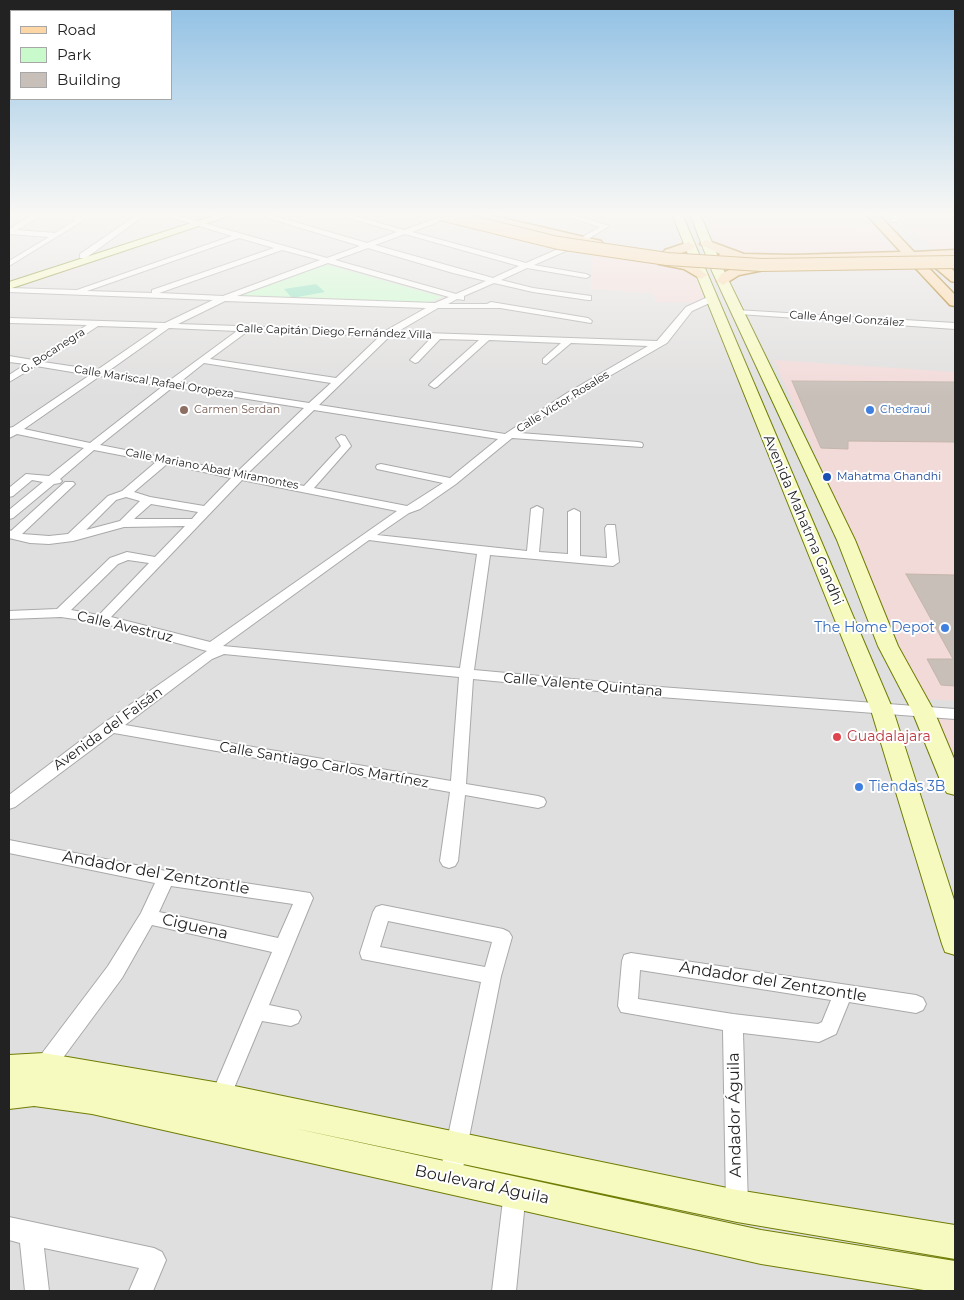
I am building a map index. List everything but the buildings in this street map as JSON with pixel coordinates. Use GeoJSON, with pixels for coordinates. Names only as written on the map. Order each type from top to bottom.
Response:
{"type":"FeatureCollection","features":[{"type":"Feature","properties":{"kind":"main road"},"geometry":{"type":"LineString","coordinates":[[9,279],[23,275]]}},
{"type":"Feature","properties":{"kind":"main road"},"geometry":{"type":"LineString","coordinates":[[9,286],[42,275]]}},
{"type":"Feature","properties":{"kind":"main road","name":"Avenida Mahatma Gandhi"},"geometry":{"type":"LineString","coordinates":[[694,275],[711,299],[882,710],[955,944]]}},
{"type":"Feature","properties":{"kind":"main road","name":"Avenida Mahatma Gandhi"},"geometry":{"type":"LineString","coordinates":[[720,275],[846,540],[888,646],[923,711],[955,787]]}},
{"type":"Feature","properties":{"kind":"main road"},"geometry":{"type":"LineString","coordinates":[[723,281],[724,277],[729,275]]}},
{"type":"Feature","properties":{"kind":"main road"},"geometry":{"type":"LineString","coordinates":[[923,275],[934,279]]}},
{"type":"Feature","properties":{"kind":"main road"},"geometry":{"type":"LineString","coordinates":[[932,275],[955,302]]}},
{"type":"Feature","properties":{"kind":"main road","name":"Boulevard Águila"},"geometry":{"type":"LineString","coordinates":[[9,1069],[44,1067],[220,1098],[453,1163],[515,1192],[761,1247],[955,1278]]}},
{"type":"Feature","properties":{"kind":"main road","name":"Boulevard Águila"},"geometry":{"type":"LineString","coordinates":[[9,1095],[34,1092],[92,1099],[453,1163],[737,1206],[955,1242]]}},
{"type":"Feature","properties":{"kind":"street"},"geometry":{"type":"LineString","coordinates":[[72,293],[125,275]]}},
{"type":"Feature","properties":{"kind":"street"},"geometry":{"type":"LineString","coordinates":[[148,295],[205,275]]}},
{"type":"Feature","properties":{"kind":"street"},"geometry":{"type":"LineString","coordinates":[[11,431],[168,326],[224,298],[287,275]]}},
{"type":"Feature","properties":{"kind":"street"},"geometry":{"type":"LineString","coordinates":[[378,275],[457,297],[588,322]]}},
{"type":"Feature","properties":{"kind":"street"},"geometry":{"type":"LineString","coordinates":[[473,275],[533,290],[588,298]]}},
{"type":"Feature","properties":{"kind":"street"},"geometry":{"type":"LineString","coordinates":[[102,619],[240,475],[387,334],[436,306],[507,275]]}},
{"type":"Feature","properties":{"kind":"street"},"geometry":{"type":"LineString","coordinates":[[578,275],[586,276]]}},
{"type":"Feature","properties":{"kind":"street"},"geometry":{"type":"LineString","coordinates":[[9,290],[436,306],[499,306]]}},
{"type":"Feature","properties":{"kind":"street","name":"Calle Víctor Rosales"},"geometry":{"type":"LineString","coordinates":[[214,652],[452,482],[509,436],[570,394],[664,341],[689,309],[711,299]]}},
{"type":"Feature","properties":{"kind":"street","name":"Calle Ángel González"},"geometry":{"type":"LineString","coordinates":[[739,312],[955,326]]}},
{"type":"Feature","properties":{"kind":"street","name":"Calle Capitán Diego Fernández Villa"},"geometry":{"type":"LineString","coordinates":[[9,320],[659,344]]}},
{"type":"Feature","properties":{"kind":"street"},"geometry":{"type":"LineString","coordinates":[[9,330],[26,320]]}},
{"type":"Feature","properties":{"kind":"street","name":"G. Bocanegra"},"geometry":{"type":"LineString","coordinates":[[9,379],[97,323]]}},
{"type":"Feature","properties":{"kind":"street"},"geometry":{"type":"LineString","coordinates":[[9,516],[93,445],[202,360],[246,329]]}},
{"type":"Feature","properties":{"kind":"street"},"geometry":{"type":"LineString","coordinates":[[415,360],[438,336]]}},
{"type":"Feature","properties":{"kind":"street"},"geometry":{"type":"LineString","coordinates":[[434,385],[486,338]]}},
{"type":"Feature","properties":{"kind":"street"},"geometry":{"type":"LineString","coordinates":[[546,361],[569,341]]}},
{"type":"Feature","properties":{"kind":"street","name":"Calle Mariscal Rafael Oropeza"},"geometry":{"type":"LineString","coordinates":[[9,359],[509,436],[638,446]]}},
{"type":"Feature","properties":{"kind":"street"},"geometry":{"type":"LineString","coordinates":[[202,360],[339,381]]}},
{"type":"Feature","properties":{"kind":"street","name":"Calle Mariano Abad Miramontes"},"geometry":{"type":"LineString","coordinates":[[11,431],[93,445],[164,461],[412,510]]}},
{"type":"Feature","properties":{"kind":"street"},"geometry":{"type":"LineString","coordinates":[[308,488],[346,446],[341,438]]}},
{"type":"Feature","properties":{"kind":"street"},"geometry":{"type":"LineString","coordinates":[[72,537],[112,498],[126,493],[164,461]]}},
{"type":"Feature","properties":{"kind":"street"},"geometry":{"type":"LineString","coordinates":[[381,467],[452,482]]}},
{"type":"Feature","properties":{"kind":"street"},"geometry":{"type":"LineString","coordinates":[[9,494],[30,476],[69,484],[12,535]]}},
{"type":"Feature","properties":{"kind":"street"},"geometry":{"type":"LineString","coordinates":[[126,493],[148,500],[208,510]]}},
{"type":"Feature","properties":{"kind":"street"},"geometry":{"type":"LineString","coordinates":[[124,524],[148,500]]}},
{"type":"Feature","properties":{"kind":"street"},"geometry":{"type":"LineString","coordinates":[[533,555],[537,509]]}},
{"type":"Feature","properties":{"kind":"street"},"geometry":{"type":"LineString","coordinates":[[574,512],[574,559]]}},
{"type":"Feature","properties":{"kind":"street"},"geometry":{"type":"LineString","coordinates":[[12,535],[50,540],[72,537],[124,524],[196,522]]}},
{"type":"Feature","properties":{"kind":"street"},"geometry":{"type":"LineString","coordinates":[[372,538],[484,551],[613,562],[611,528]]}},
{"type":"Feature","properties":{"kind":"street"},"geometry":{"type":"LineString","coordinates":[[449,861],[458,789],[466,674],[484,551]]}},
{"type":"Feature","properties":{"kind":"street"},"geometry":{"type":"LineString","coordinates":[[62,612],[114,562],[127,556],[158,561]]}},
{"type":"Feature","properties":{"kind":"street","name":"Calle Avestruz"},"geometry":{"type":"LineString","coordinates":[[9,614],[62,612],[102,619],[214,652]]}},
{"type":"Feature","properties":{"kind":"street","name":"Calle Valente Quintana"},"geometry":{"type":"LineString","coordinates":[[214,652],[882,710],[955,714]]}},
{"type":"Feature","properties":{"kind":"street","name":"Avenida del Faisán"},"geometry":{"type":"LineString","coordinates":[[9,803],[214,652]]}},
{"type":"Feature","properties":{"kind":"street","name":"Calle Santiago Carlos Martínez"},"geometry":{"type":"LineString","coordinates":[[109,728],[538,802]]}},
{"type":"Feature","properties":{"kind":"street","name":"Andador del Zentzontle"},"geometry":{"type":"LineString","coordinates":[[9,846],[166,878],[304,898],[283,947]]}},
{"type":"Feature","properties":{"kind":"street","name":"Ciguena"},"geometry":{"type":"LineString","coordinates":[[166,878],[148,917],[283,947]]}},
{"type":"Feature","properties":{"kind":"street"},"geometry":{"type":"LineString","coordinates":[[453,1163],[492,976],[503,937],[382,912],[369,953],[492,976]]}},
{"type":"Feature","properties":{"kind":"street"},"geometry":{"type":"LineString","coordinates":[[44,1067],[115,972],[148,917]]}},
{"type":"Feature","properties":{"kind":"street"},"geometry":{"type":"LineString","coordinates":[[220,1098],[283,947]]}},
{"type":"Feature","properties":{"kind":"street","name":"Andador del Zentzontle"},"geometry":{"type":"LineString","coordinates":[[733,1023],[628,1006],[631,960],[916,1004]]}},
{"type":"Feature","properties":{"kind":"street"},"geometry":{"type":"LineString","coordinates":[[733,1023],[818,1033],[829,1028],[843,993]]}},
{"type":"Feature","properties":{"kind":"street"},"geometry":{"type":"LineString","coordinates":[[255,1011],[292,1017]]}},
{"type":"Feature","properties":{"kind":"street","name":"Andador Águila"},"geometry":{"type":"LineString","coordinates":[[733,1023],[737,1206]]}},
{"type":"Feature","properties":{"kind":"street"},"geometry":{"type":"LineString","coordinates":[[504,1291],[515,1192]]}},
{"type":"Feature","properties":{"kind":"street"},"geometry":{"type":"LineString","coordinates":[[37,1291],[20,1231],[154,1260],[141,1291]]}},
{"type":"Feature","properties":{"kind":"shaded area"},"geometry":{"type":"Polygon","coordinates":[[[9,275],[955,275],[955,1291],[9,1291],[9,275]]]}},
{"type":"Feature","properties":{"kind":"shaded area"},"geometry":{"type":"Polygon","coordinates":[[[591,275],[695,275],[707,303],[656,302],[653,293],[591,289],[591,275]]]}},
{"type":"Feature","properties":{"kind":"shaded area","name":"Chedraui"},"geometry":{"type":"Polygon","coordinates":[[[774,360],[955,372],[955,701],[923,699],[774,360]]]}},
{"type":"Feature","properties":{"kind":"shaded area"},"geometry":{"type":"Polygon","coordinates":[[[926,718],[955,720],[955,801],[926,718]]]}},
{"type":"Feature","properties":{"kind":"green space"},"geometry":{"type":"Polygon","coordinates":[[[289,275],[363,275],[442,297],[424,304],[228,297],[289,275]]]}},
{"type":"Feature","properties":{"kind":"green space"},"geometry":{"type":"Polygon","coordinates":[[[316,284],[325,292],[292,298],[284,289],[316,284]]]}},
{"type":"Feature","properties":{"kind":"place","name":"Carmen Serdan"},"geometry":{"type":"Point","coordinates":[184,410]}},
{"type":"Feature","properties":{"kind":"place","name":"Chedraui"},"geometry":{"type":"Point","coordinates":[870,410]}},
{"type":"Feature","properties":{"kind":"place","name":"Mahatma Ghandhi"},"geometry":{"type":"Point","coordinates":[827,477]}},
{"type":"Feature","properties":{"kind":"place","name":"The Home Depot"},"geometry":{"type":"Point","coordinates":[945,628]}},
{"type":"Feature","properties":{"kind":"place","name":"Guadalajara"},"geometry":{"type":"Point","coordinates":[837,737]}},
{"type":"Feature","properties":{"kind":"place","name":"Tiendas 3B"},"geometry":{"type":"Point","coordinates":[859,787]}}]}
